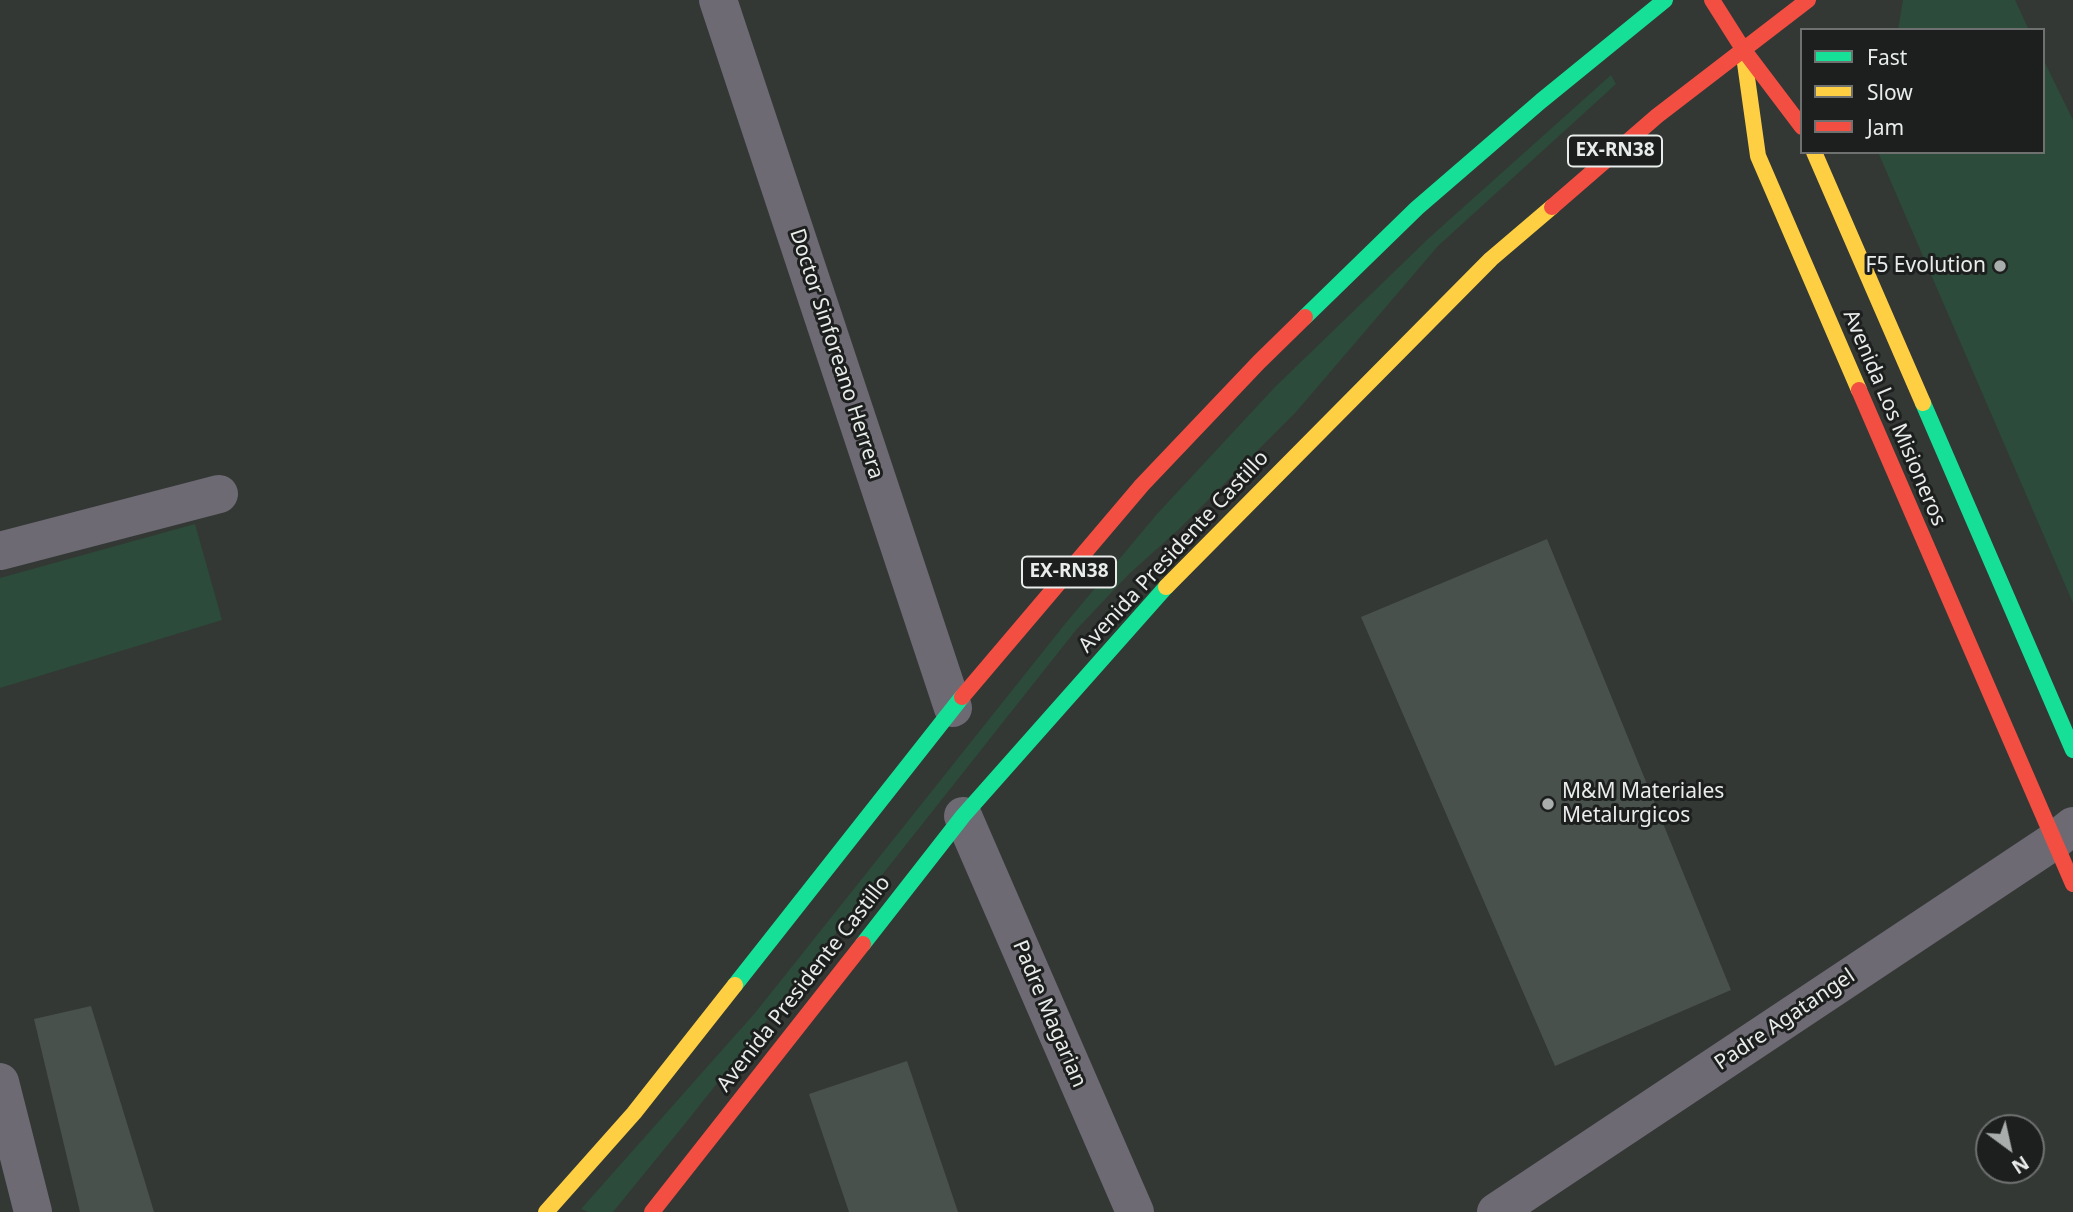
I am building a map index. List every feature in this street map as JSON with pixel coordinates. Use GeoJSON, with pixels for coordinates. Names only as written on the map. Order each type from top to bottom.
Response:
{"type":"FeatureCollection","features":[{"type":"Feature","properties":{"kind":"main road","name":"EX-RN38"},"geometry":{"type":"LineString","coordinates":[[546,1212],[634,1113],[953,708],[1142,485],[1259,362],[1417,208],[1541,101],[1665,0]]}},
{"type":"Feature","properties":{"kind":"main road"},"geometry":{"type":"LineString","coordinates":[[1712,0],[1743,50],[1800,124]]}},
{"type":"Feature","properties":{"kind":"main road","name":"Avenida Presidente Castillo"},"geometry":{"type":"LineString","coordinates":[[652,1212],[963,816],[1159,594],[1346,402],[1491,259],[1657,116],[1808,0]]}},
{"type":"Feature","properties":{"kind":"main road","name":"Avenida Los Misioneros"},"geometry":{"type":"LineString","coordinates":[[1743,50],[1758,156],[2064,833],[2073,884]]}},
{"type":"Feature","properties":{"kind":"main road","name":"Avenida Los Misioneros"},"geometry":{"type":"LineString","coordinates":[[1815,154],[2073,750]]}},
{"type":"Feature","properties":{"kind":"street","name":"Doctor Sinforeano Herrera"},"geometry":{"type":"LineString","coordinates":[[718,0],[953,708]]}},
{"type":"Feature","properties":{"kind":"street"},"geometry":{"type":"LineString","coordinates":[[0,551],[219,494]]}},
{"type":"Feature","properties":{"kind":"street","name":"Padre Magarian"},"geometry":{"type":"LineString","coordinates":[[963,816],[1135,1212]]}},
{"type":"Feature","properties":{"kind":"street","name":"Padre Agatangel"},"geometry":{"type":"LineString","coordinates":[[1496,1212],[2064,833]]}},
{"type":"Feature","properties":{"kind":"street"},"geometry":{"type":"LineString","coordinates":[[0,1082],[33,1212]]}},
{"type":"Feature","properties":{"kind":"green space"},"geometry":{"type":"Polygon","coordinates":[[[1903,0],[2015,0],[2028,28],[1898,28],[1903,0]]]}},
{"type":"Feature","properties":{"kind":"green space","name":"F5 Evolution"},"geometry":{"type":"Polygon","coordinates":[[[2045,63],[2073,120],[2073,603],[1879,154],[2045,154],[2045,63]]]}},
{"type":"Feature","properties":{"kind":"green space"},"geometry":{"type":"Polygon","coordinates":[[[1611,75],[1616,84],[1438,246],[1296,412],[1178,530],[1129,574],[1076,630],[613,1212],[588,1212],[581,1209],[755,1013],[1065,624],[1157,514],[1275,387],[1429,238],[1611,75]]]}},
{"type":"Feature","properties":{"kind":"green space"},"geometry":{"type":"Polygon","coordinates":[[[195,524],[222,620],[0,688],[0,578],[195,524]]]}},
{"type":"Feature","properties":{"kind":"building","name":"M&M Materiales Metalurgicos"},"geometry":{"type":"Polygon","coordinates":[[[1547,539],[1731,990],[1555,1066],[1361,617],[1547,539]]]}},
{"type":"Feature","properties":{"kind":"building"},"geometry":{"type":"Polygon","coordinates":[[[91,1006],[154,1212],[80,1212],[34,1019],[91,1006]]]}},
{"type":"Feature","properties":{"kind":"building"},"geometry":{"type":"Polygon","coordinates":[[[907,1061],[958,1212],[849,1212],[809,1094],[907,1061]]]}},
{"type":"Feature","properties":{"kind":"traffic: fast"},"geometry":{"type":"LineString","coordinates":[[1305,317],[1417,208],[1541,101],[1665,0]]}},
{"type":"Feature","properties":{"kind":"traffic: fast"},"geometry":{"type":"LineString","coordinates":[[1923,403],[2073,750]]}},
{"type":"Feature","properties":{"kind":"traffic: fast"},"geometry":{"type":"LineString","coordinates":[[863,944],[963,816],[1166,587]]}},
{"type":"Feature","properties":{"kind":"traffic: fast"},"geometry":{"type":"LineString","coordinates":[[735,985],[962,697]]}},
{"type":"Feature","properties":{"kind":"traffic: slow"},"geometry":{"type":"LineString","coordinates":[[1743,49],[1758,156],[1859,390]]}},
{"type":"Feature","properties":{"kind":"traffic: slow"},"geometry":{"type":"LineString","coordinates":[[1815,154],[1923,403]]}},
{"type":"Feature","properties":{"kind":"traffic: slow"},"geometry":{"type":"LineString","coordinates":[[1166,587],[1491,259],[1552,207]]}},
{"type":"Feature","properties":{"kind":"traffic: slow"},"geometry":{"type":"LineString","coordinates":[[546,1212],[634,1113],[735,985]]}},
{"type":"Feature","properties":{"kind":"traffic: jam"},"geometry":{"type":"LineString","coordinates":[[1712,0],[1743,49],[1800,124]]}},
{"type":"Feature","properties":{"kind":"traffic: jam"},"geometry":{"type":"LineString","coordinates":[[1552,207],[1657,116],[1808,0]]}},
{"type":"Feature","properties":{"kind":"traffic: jam"},"geometry":{"type":"LineString","coordinates":[[962,697],[1142,485],[1305,317]]}},
{"type":"Feature","properties":{"kind":"traffic: jam"},"geometry":{"type":"LineString","coordinates":[[1859,390],[2073,884]]}},
{"type":"Feature","properties":{"kind":"traffic: jam"},"geometry":{"type":"LineString","coordinates":[[652,1212],[863,944]]}},
{"type":"Feature","properties":{"kind":"place","name":"F5 Evolution"},"geometry":{"type":"Point","coordinates":[2000,266]}},
{"type":"Feature","properties":{"kind":"place","name":"M&M Materiales Metalurgicos"},"geometry":{"type":"Point","coordinates":[1548,804]}}]}
